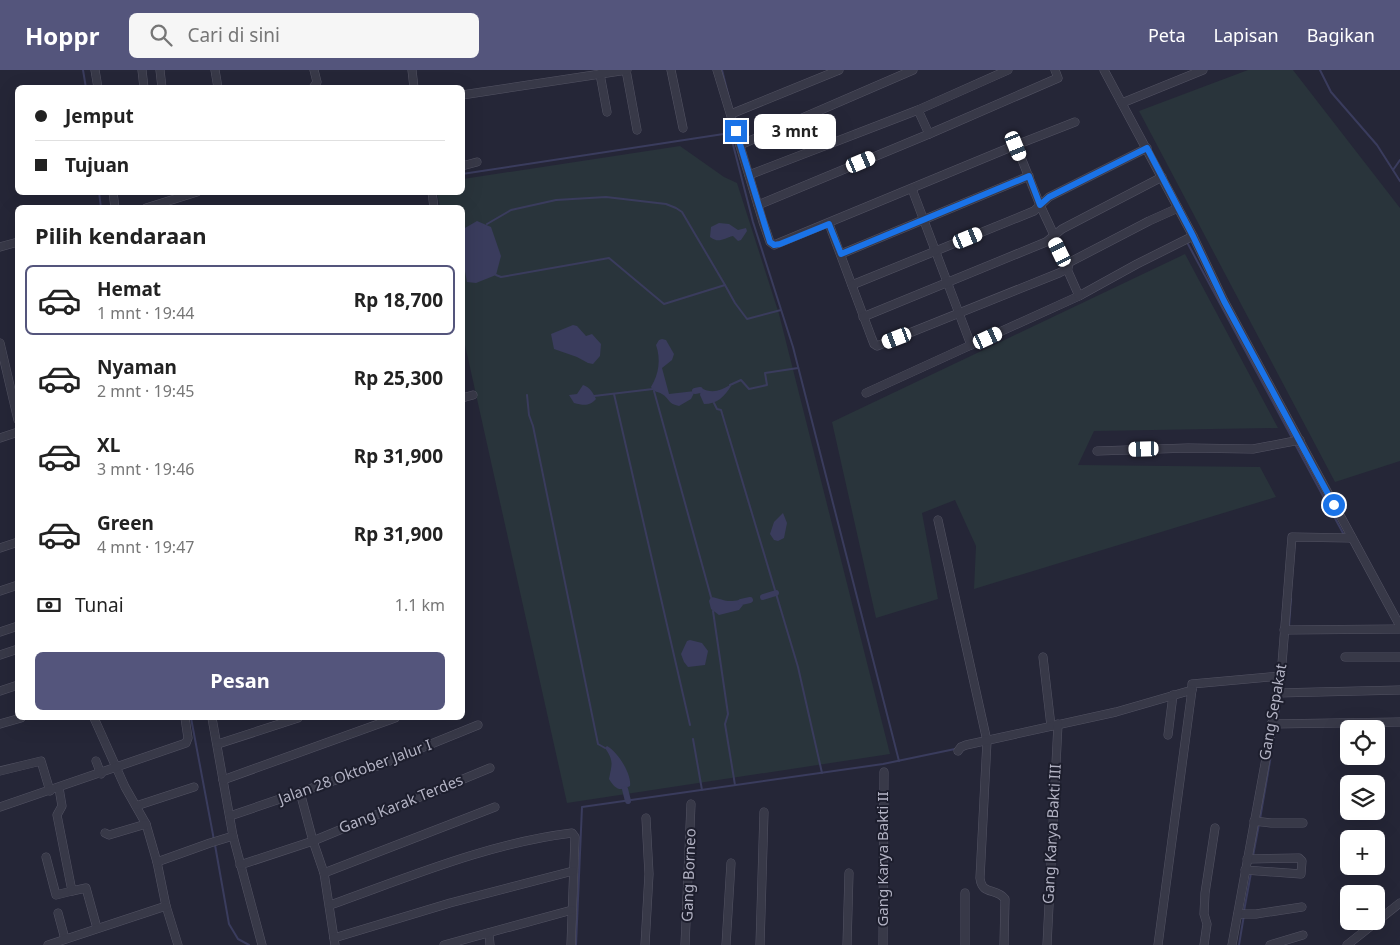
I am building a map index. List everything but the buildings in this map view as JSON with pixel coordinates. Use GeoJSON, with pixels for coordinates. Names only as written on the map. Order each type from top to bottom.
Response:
{"type":"FeatureCollection","features":[{"type":"Feature","properties":{"kind":"street"},"geometry":{"type":"LineString","coordinates":[[95,70],[98,85]]}},
{"type":"Feature","properties":{"kind":"street"},"geometry":{"type":"LineString","coordinates":[[142,70],[144,85]]}},
{"type":"Feature","properties":{"kind":"street"},"geometry":{"type":"LineString","coordinates":[[160,70],[162,85]]}},
{"type":"Feature","properties":{"kind":"street"},"geometry":{"type":"LineString","coordinates":[[215,70],[218,85]]}},
{"type":"Feature","properties":{"kind":"street"},"geometry":{"type":"LineString","coordinates":[[314,70],[317,82],[316,85]]}},
{"type":"Feature","properties":{"kind":"street"},"geometry":{"type":"LineString","coordinates":[[411,85],[412,70]]}},
{"type":"Feature","properties":{"kind":"street"},"geometry":{"type":"LineString","coordinates":[[465,96],[627,70],[637,130]]}},
{"type":"Feature","properties":{"kind":"street"},"geometry":{"type":"LineString","coordinates":[[671,70],[683,128]]}},
{"type":"Feature","properties":{"kind":"street"},"geometry":{"type":"LineString","coordinates":[[717,70],[770,242],[774,245],[1075,122]]}},
{"type":"Feature","properties":{"kind":"street"},"geometry":{"type":"LineString","coordinates":[[731,114],[839,70]]}},
{"type":"Feature","properties":{"kind":"street"},"geometry":{"type":"LineString","coordinates":[[740,145],[913,70]]}},
{"type":"Feature","properties":{"kind":"street"},"geometry":{"type":"LineString","coordinates":[[749,175],[918,110],[1008,70]]}},
{"type":"Feature","properties":{"kind":"street"},"geometry":{"type":"LineString","coordinates":[[758,205],[930,134],[1058,78],[1055,70]]}},
{"type":"Feature","properties":{"kind":"street"},"geometry":{"type":"LineString","coordinates":[[1104,70],[1193,236],[1229,310],[1400,628],[1287,630]]}},
{"type":"Feature","properties":{"kind":"street"},"geometry":{"type":"LineString","coordinates":[[1122,103],[1202,70]]}},
{"type":"Feature","properties":{"kind":"street"},"geometry":{"type":"LineString","coordinates":[[600,74],[607,112]]}},
{"type":"Feature","properties":{"kind":"street"},"geometry":{"type":"LineString","coordinates":[[918,110],[930,134]]}},
{"type":"Feature","properties":{"kind":"street"},"geometry":{"type":"LineString","coordinates":[[1016,146],[1079,296]]}},
{"type":"Feature","properties":{"kind":"street"},"geometry":{"type":"LineString","coordinates":[[852,285],[1034,211],[1049,197],[1147,148]]}},
{"type":"Feature","properties":{"kind":"street"},"geometry":{"type":"LineString","coordinates":[[465,165],[477,162]]}},
{"type":"Feature","properties":{"kind":"street"},"geometry":{"type":"LineString","coordinates":[[841,254],[1029,176]]}},
{"type":"Feature","properties":{"kind":"street"},"geometry":{"type":"LineString","coordinates":[[863,317],[1035,247],[1062,229],[1162,177]]}},
{"type":"Feature","properties":{"kind":"street"},"geometry":{"type":"LineString","coordinates":[[912,189],[971,345]]}},
{"type":"Feature","properties":{"kind":"street"},"geometry":{"type":"LineString","coordinates":[[155,205],[187,195]]}},
{"type":"Feature","properties":{"kind":"street"},"geometry":{"type":"LineString","coordinates":[[829,224],[863,317],[874,344],[877,346],[1067,268],[1072,261],[1178,208]]}},
{"type":"Feature","properties":{"kind":"street"},"geometry":{"type":"LineString","coordinates":[[866,393],[1079,296],[1193,236]]}},
{"type":"Feature","properties":{"kind":"street"},"geometry":{"type":"LineString","coordinates":[[0,247],[15,243]]}},
{"type":"Feature","properties":{"kind":"street"},"geometry":{"type":"LineString","coordinates":[[0,343],[14,383]]}},
{"type":"Feature","properties":{"kind":"street"},"geometry":{"type":"LineString","coordinates":[[465,397],[473,395]]}},
{"type":"Feature","properties":{"kind":"street"},"geometry":{"type":"LineString","coordinates":[[0,438],[15,433]]}},
{"type":"Feature","properties":{"kind":"street"},"geometry":{"type":"LineString","coordinates":[[1097,451],[1195,448],[1253,449],[1300,440]]}},
{"type":"Feature","properties":{"kind":"street"},"geometry":{"type":"LineString","coordinates":[[938,520],[987,741],[980,878],[984,888],[1000,894],[1004,899],[1004,945]]}},
{"type":"Feature","properties":{"kind":"street","name":"Gang Sepakat"},"geometry":{"type":"LineString","coordinates":[[1232,945],[1241,915],[1250,871],[1280,693],[1287,630],[1292,537],[1352,538]]}},
{"type":"Feature","properties":{"kind":"street"},"geometry":{"type":"LineString","coordinates":[[0,548],[15,543]]}},
{"type":"Feature","properties":{"kind":"street"},"geometry":{"type":"LineString","coordinates":[[0,590],[15,586]]}},
{"type":"Feature","properties":{"kind":"street"},"geometry":{"type":"LineString","coordinates":[[0,632],[15,627]]}},
{"type":"Feature","properties":{"kind":"street"},"geometry":{"type":"LineString","coordinates":[[0,654],[15,650]]}},
{"type":"Feature","properties":{"kind":"street","name":"Gang Karya Bakti III"},"geometry":{"type":"LineString","coordinates":[[1043,657],[1056,726],[1046,945]]}},
{"type":"Feature","properties":{"kind":"street"},"geometry":{"type":"LineString","coordinates":[[1345,658],[1400,657]]}},
{"type":"Feature","properties":{"kind":"street"},"geometry":{"type":"LineString","coordinates":[[1158,945],[1192,684],[1281,676]]}},
{"type":"Feature","properties":{"kind":"street"},"geometry":{"type":"LineString","coordinates":[[0,691],[15,685]]}},
{"type":"Feature","properties":{"kind":"street"},"geometry":{"type":"LineString","coordinates":[[958,751],[963,746],[1172,699],[1192,690]]}},
{"type":"Feature","properties":{"kind":"street"},"geometry":{"type":"LineString","coordinates":[[1280,693],[1400,690]]}},
{"type":"Feature","properties":{"kind":"street"},"geometry":{"type":"LineString","coordinates":[[1168,735],[1172,699]]}},
{"type":"Feature","properties":{"kind":"street"},"geometry":{"type":"LineString","coordinates":[[0,724],[15,720]]}},
{"type":"Feature","properties":{"kind":"street"},"geometry":{"type":"LineString","coordinates":[[95,720],[146,824],[157,862],[175,944]]}},
{"type":"Feature","properties":{"kind":"street"},"geometry":{"type":"LineString","coordinates":[[0,807],[186,744],[188,738],[185,720]]}},
{"type":"Feature","properties":{"kind":"street"},"geometry":{"type":"LineString","coordinates":[[212,720],[230,816],[230,837],[240,865],[262,945]]}},
{"type":"Feature","properties":{"kind":"street"},"geometry":{"type":"LineString","coordinates":[[218,744],[292,720]]}},
{"type":"Feature","properties":{"kind":"street"},"geometry":{"type":"LineString","coordinates":[[223,780],[388,720]]}},
{"type":"Feature","properties":{"kind":"street"},"geometry":{"type":"LineString","coordinates":[[1275,724],[1400,722]]}},
{"type":"Feature","properties":{"kind":"street","name":"Jalan 28 Oktober Jalur I"},"geometry":{"type":"LineString","coordinates":[[230,816],[377,766],[478,725]]}},
{"type":"Feature","properties":{"kind":"street"},"geometry":{"type":"LineString","coordinates":[[0,771],[41,761],[50,791]]}},
{"type":"Feature","properties":{"kind":"street"},"geometry":{"type":"LineString","coordinates":[[96,761],[101,774]]}},
{"type":"Feature","properties":{"kind":"street","name":"Gang Karak Terdes"},"geometry":{"type":"LineString","coordinates":[[240,865],[313,841],[490,768]]}},
{"type":"Feature","properties":{"kind":"street","name":"Gang Karya Bakti II"},"geometry":{"type":"LineString","coordinates":[[882,945],[884,772]]}},
{"type":"Feature","properties":{"kind":"street"},"geometry":{"type":"LineString","coordinates":[[59,788],[62,806],[57,815],[72,891]]}},
{"type":"Feature","properties":{"kind":"street"},"geometry":{"type":"LineString","coordinates":[[136,806],[194,788]]}},
{"type":"Feature","properties":{"kind":"street"},"geometry":{"type":"LineString","coordinates":[[300,792],[324,873],[334,941],[443,905],[573,871]]}},
{"type":"Feature","properties":{"kind":"street","name":"Gang Borneo"},"geometry":{"type":"LineString","coordinates":[[685,945],[691,804]]}},
{"type":"Feature","properties":{"kind":"street"},"geometry":{"type":"LineString","coordinates":[[324,873],[495,807]]}},
{"type":"Feature","properties":{"kind":"street"},"geometry":{"type":"LineString","coordinates":[[760,945],[764,812]]}},
{"type":"Feature","properties":{"kind":"street"},"geometry":{"type":"LineString","coordinates":[[645,945],[649,874],[646,818]]}},
{"type":"Feature","properties":{"kind":"street"},"geometry":{"type":"LineString","coordinates":[[1258,822],[1303,823]]}},
{"type":"Feature","properties":{"kind":"street"},"geometry":{"type":"LineString","coordinates":[[105,833],[109,835],[146,824]]}},
{"type":"Feature","properties":{"kind":"street"},"geometry":{"type":"LineString","coordinates":[[1204,945],[1207,924],[1204,914],[1205,893],[1215,828]]}},
{"type":"Feature","properties":{"kind":"street"},"geometry":{"type":"LineString","coordinates":[[330,905],[485,852],[535,839],[572,833],[575,837],[571,945]]}},
{"type":"Feature","properties":{"kind":"street"},"geometry":{"type":"LineString","coordinates":[[157,862],[230,837]]}},
{"type":"Feature","properties":{"kind":"street"},"geometry":{"type":"LineString","coordinates":[[46,857],[56,894],[86,888],[97,928]]}},
{"type":"Feature","properties":{"kind":"street"},"geometry":{"type":"LineString","coordinates":[[1250,871],[1301,874],[1302,861],[1299,858],[1251,859]]}},
{"type":"Feature","properties":{"kind":"street"},"geometry":{"type":"LineString","coordinates":[[726,945],[731,863]]}},
{"type":"Feature","properties":{"kind":"street"},"geometry":{"type":"LineString","coordinates":[[847,945],[849,873]]}},
{"type":"Feature","properties":{"kind":"street"},"geometry":{"type":"LineString","coordinates":[[965,945],[966,892]]}},
{"type":"Feature","properties":{"kind":"street"},"geometry":{"type":"LineString","coordinates":[[1347,945],[1400,904]]}},
{"type":"Feature","properties":{"kind":"street"},"geometry":{"type":"LineString","coordinates":[[48,945],[166,906]]}},
{"type":"Feature","properties":{"kind":"street"},"geometry":{"type":"LineString","coordinates":[[1241,915],[1302,907]]}},
{"type":"Feature","properties":{"kind":"street"},"geometry":{"type":"LineString","coordinates":[[444,945],[572,910]]}},
{"type":"Feature","properties":{"kind":"street"},"geometry":{"type":"LineString","coordinates":[[58,914],[65,939]]}},
{"type":"Feature","properties":{"kind":"street"},"geometry":{"type":"LineString","coordinates":[[488,933],[490,945]]}},
{"type":"Feature","properties":{"kind":"street"},"geometry":{"type":"LineString","coordinates":[[1270,945],[1303,935]]}},
{"type":"Feature","properties":{"kind":"shaded area"},"geometry":{"type":"Polygon","coordinates":[[[1248,70],[1293,70],[1400,208],[1400,461],[1335,482],[1139,111],[1248,70]]]}},
{"type":"Feature","properties":{"kind":"shaded area"},"geometry":{"type":"Polygon","coordinates":[[[680,146],[724,177],[737,183],[779,314],[890,754],[567,803],[465,345],[465,205],[440,205],[437,195],[465,195],[465,179],[680,146]]]}},
{"type":"Feature","properties":{"kind":"shaded area"},"geometry":{"type":"Polygon","coordinates":[[[1185,254],[1278,428],[1094,431],[1078,465],[1260,467],[1276,497],[974,589],[976,546],[955,500],[922,513],[938,599],[876,618],[832,422],[1185,254]]]}},
{"type":"Feature","properties":{"kind":"water"},"geometry":{"type":"Polygon","coordinates":[[[477,221],[491,227],[501,256],[496,275],[476,283],[467,282],[465,272],[465,228],[477,221]]]}},
{"type":"Feature","properties":{"kind":"water"},"geometry":{"type":"Polygon","coordinates":[[[719,223],[729,224],[738,230],[746,228],[747,231],[741,240],[738,241],[733,236],[716,240],[710,237],[711,227],[719,223]]]}},
{"type":"Feature","properties":{"kind":"water"},"geometry":{"type":"Polygon","coordinates":[[[573,325],[577,326],[586,336],[592,334],[601,344],[600,356],[593,364],[554,349],[551,334],[573,325]]]}},
{"type":"Feature","properties":{"kind":"water"},"geometry":{"type":"Polygon","coordinates":[[[662,339],[666,340],[674,354],[672,360],[662,368],[669,394],[695,391],[691,399],[679,406],[671,403],[665,396],[651,387],[656,377],[658,366],[656,345],[662,339]]]}},
{"type":"Feature","properties":{"kind":"water"},"geometry":{"type":"Polygon","coordinates":[[[583,385],[592,392],[596,399],[583,405],[574,403],[569,395],[577,394],[583,385]]]}},
{"type":"Feature","properties":{"kind":"water"},"geometry":{"type":"Polygon","coordinates":[[[730,385],[723,397],[713,403],[704,404],[700,395],[701,388],[716,391],[730,385]]]}},
{"type":"Feature","properties":{"kind":"water"},"geometry":{"type":"Polygon","coordinates":[[[783,513],[787,523],[784,538],[778,541],[774,540],[770,534],[774,522],[783,513]]]}},
{"type":"Feature","properties":{"kind":"water"},"geometry":{"type":"Polygon","coordinates":[[[711,597],[728,601],[739,600],[743,605],[739,610],[719,615],[711,609],[709,601],[711,597]]]}},
{"type":"Feature","properties":{"kind":"water"},"geometry":{"type":"Polygon","coordinates":[[[687,641],[702,643],[708,651],[705,665],[688,667],[684,662],[681,654],[687,641]]]}},
{"type":"Feature","properties":{"kind":"water"},"geometry":{"type":"Polygon","coordinates":[[[607,746],[623,763],[629,775],[630,786],[618,789],[609,779],[612,763],[605,748],[607,746]]]}},
{"type":"Feature","properties":{"kind":"waterway"},"geometry":{"type":"LineString","coordinates":[[83,70],[86,85]]}},
{"type":"Feature","properties":{"kind":"waterway"},"geometry":{"type":"LineString","coordinates":[[722,70],[730,102]]}},
{"type":"Feature","properties":{"kind":"waterway"},"geometry":{"type":"LineString","coordinates":[[1320,70],[1331,92],[1377,145],[1400,181]]}},
{"type":"Feature","properties":{"kind":"waterway"},"geometry":{"type":"LineString","coordinates":[[730,133],[753,222],[793,347],[899,761]]}},
{"type":"Feature","properties":{"kind":"waterway"},"geometry":{"type":"LineString","coordinates":[[465,174],[730,133]]}},
{"type":"Feature","properties":{"kind":"waterway"},"geometry":{"type":"LineString","coordinates":[[1393,170],[1400,160]]}},
{"type":"Feature","properties":{"kind":"waterway"},"geometry":{"type":"LineString","coordinates":[[99,195],[101,205]]}},
{"type":"Feature","properties":{"kind":"waterway"},"geometry":{"type":"LineString","coordinates":[[487,224],[511,210],[556,200],[606,197],[666,204],[682,212],[735,303],[747,319],[781,310]]}},
{"type":"Feature","properties":{"kind":"waterway"},"geometry":{"type":"LineString","coordinates":[[1188,244],[1292,438]]}},
{"type":"Feature","properties":{"kind":"waterway"},"geometry":{"type":"LineString","coordinates":[[496,275],[501,277],[609,258],[664,304],[725,285]]}},
{"type":"Feature","properties":{"kind":"waterway"},"geometry":{"type":"LineString","coordinates":[[730,385],[741,380],[749,389],[767,385],[765,373],[798,368]]}},
{"type":"Feature","properties":{"kind":"waterway"},"geometry":{"type":"LineString","coordinates":[[594,396],[653,389]]}},
{"type":"Feature","properties":{"kind":"waterway"},"geometry":{"type":"LineString","coordinates":[[695,391],[700,390]]}},
{"type":"Feature","properties":{"kind":"waterway"},"geometry":{"type":"LineString","coordinates":[[654,391],[711,597]]}},
{"type":"Feature","properties":{"kind":"waterway"},"geometry":{"type":"LineString","coordinates":[[614,394],[690,725]]}},
{"type":"Feature","properties":{"kind":"waterway"},"geometry":{"type":"LineString","coordinates":[[527,395],[529,415],[533,426],[598,744],[605,748]]}},
{"type":"Feature","properties":{"kind":"waterway"},"geometry":{"type":"LineString","coordinates":[[714,403],[717,409],[721,410],[798,667],[822,773]]}},
{"type":"Feature","properties":{"kind":"waterway"},"geometry":{"type":"LineString","coordinates":[[1295,444],[1344,535]]}},
{"type":"Feature","properties":{"kind":"waterway"},"geometry":{"type":"LineString","coordinates":[[763,597],[776,593]]}},
{"type":"Feature","properties":{"kind":"waterway"},"geometry":{"type":"LineString","coordinates":[[1289,627],[1291,599]]}},
{"type":"Feature","properties":{"kind":"waterway"},"geometry":{"type":"LineString","coordinates":[[741,602],[750,600]]}},
{"type":"Feature","properties":{"kind":"waterway"},"geometry":{"type":"LineString","coordinates":[[713,611],[728,714],[725,724],[735,785]]}},
{"type":"Feature","properties":{"kind":"waterway"},"geometry":{"type":"LineString","coordinates":[[1277,721],[1281,696]]}},
{"type":"Feature","properties":{"kind":"waterway"},"geometry":{"type":"LineString","coordinates":[[191,720],[214,840]]}},
{"type":"Feature","properties":{"kind":"waterway"},"geometry":{"type":"LineString","coordinates":[[1260,819],[1276,726]]}},
{"type":"Feature","properties":{"kind":"waterway"},"geometry":{"type":"LineString","coordinates":[[693,739],[702,790]]}},
{"type":"Feature","properties":{"kind":"waterway"},"geometry":{"type":"LineString","coordinates":[[576,945],[582,807],[883,764],[955,749]]}},
{"type":"Feature","properties":{"kind":"waterway"},"geometry":{"type":"LineString","coordinates":[[625,789],[628,801]]}},
{"type":"Feature","properties":{"kind":"waterway"},"geometry":{"type":"LineString","coordinates":[[1253,856],[1259,824]]}},
{"type":"Feature","properties":{"kind":"waterway"},"geometry":{"type":"LineString","coordinates":[[215,845],[229,924],[238,939],[249,945]]}},
{"type":"Feature","properties":{"kind":"waterway"},"geometry":{"type":"LineString","coordinates":[[1244,911],[1251,873]]}},
{"type":"Feature","properties":{"kind":"waterway"},"geometry":{"type":"LineString","coordinates":[[1239,945],[1244,915]]}},
{"type":"Feature","properties":{"kind":"route"},"geometry":{"type":"LineString","coordinates":[[736,131],[770,242],[774,245],[780,244],[829,224],[841,254],[1029,176],[1040,205],[1049,197],[1147,148],[1193,236],[1224,301],[1334,505]]}}]}
